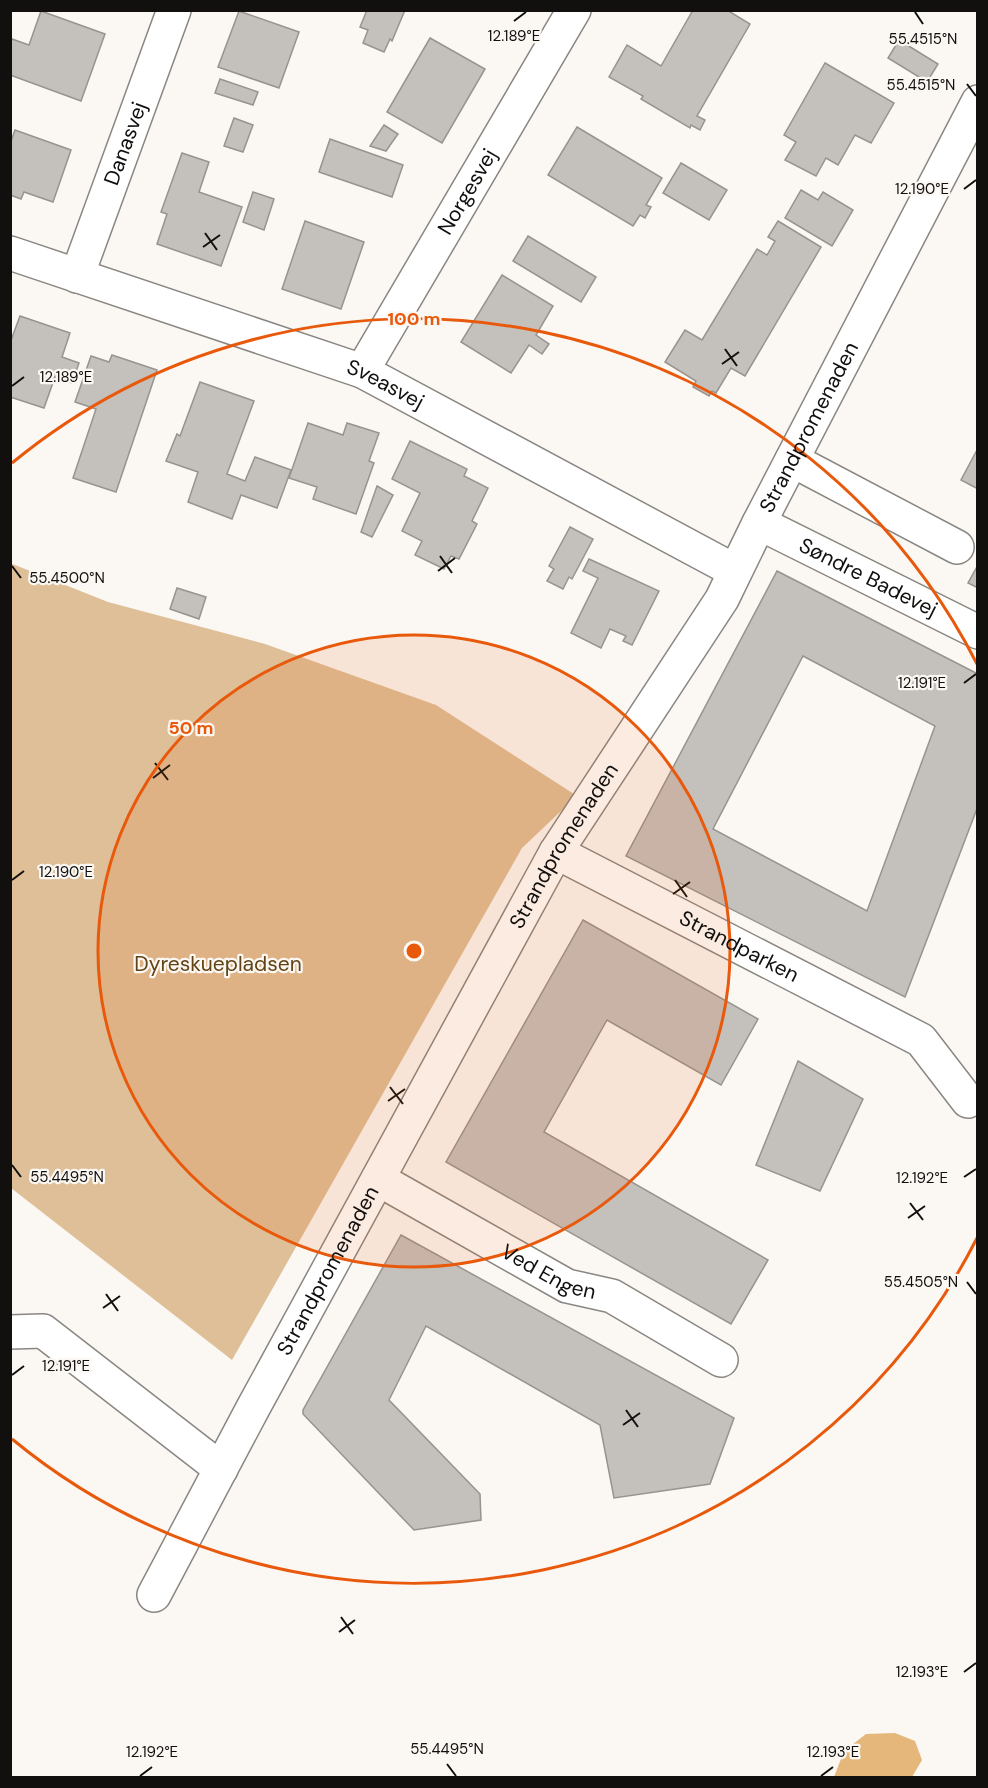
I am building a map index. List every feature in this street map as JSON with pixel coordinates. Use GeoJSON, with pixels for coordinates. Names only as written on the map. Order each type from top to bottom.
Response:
{"type":"FeatureCollection","features":[{"type":"Feature","properties":{"kind":"street","name":"Danasvej"},"geometry":{"type":"LineString","coordinates":[[77,276],[174,10]]}},
{"type":"Feature","properties":{"kind":"street","name":"Norgesvej"},"geometry":{"type":"LineString","coordinates":[[362,371],[573,10]]}},
{"type":"Feature","properties":{"kind":"street","name":"Strandpromenaden"},"geometry":{"type":"LineString","coordinates":[[154,1595],[556,852],[722,599],[759,523],[978,102]]}},
{"type":"Feature","properties":{"kind":"street","name":"Sveasvej"},"geometry":{"type":"LineString","coordinates":[[10,253],[362,371],[735,571]]}},
{"type":"Feature","properties":{"kind":"street"},"geometry":{"type":"LineString","coordinates":[[792,460],[957,547]]}},
{"type":"Feature","properties":{"kind":"street","name":"Søndre Badevej"},"geometry":{"type":"LineString","coordinates":[[759,523],[978,632]]}},
{"type":"Feature","properties":{"kind":"street","name":"Strandparken"},"geometry":{"type":"LineString","coordinates":[[556,852],[921,1040],[968,1101]]}},
{"type":"Feature","properties":{"kind":"street","name":"Ved Engen"},"geometry":{"type":"LineString","coordinates":[[378,1179],[567,1286],[612,1296],[721,1360]]}},
{"type":"Feature","properties":{"kind":"street"},"geometry":{"type":"LineString","coordinates":[[10,1332],[43,1331],[221,1469]]}},
{"type":"Feature","properties":{"kind":"green space","name":"Dyreskuepladsen"},"geometry":{"type":"Polygon","coordinates":[[[10,563],[108,602],[265,644],[436,705],[577,796],[522,848],[232,1360],[11,1188],[10,563]]]}},
{"type":"Feature","properties":{"kind":"shaded area"},"geometry":{"type":"Polygon","coordinates":[[[895,1733],[915,1741],[922,1760],[912,1777],[834,1777],[844,1751],[866,1734],[895,1733]]]}},
{"type":"Feature","properties":{"kind":"building"},"geometry":{"type":"Polygon","coordinates":[[[367,10],[405,10],[392,41],[390,39],[384,52],[363,43],[368,30],[360,27],[367,10]]]}},
{"type":"Feature","properties":{"kind":"building"},"geometry":{"type":"Polygon","coordinates":[[[693,10],[727,10],[750,24],[697,116],[705,120],[700,130],[691,125],[690,128],[641,99],[643,96],[609,77],[627,45],[661,66],[693,10]]]}},
{"type":"Feature","properties":{"kind":"building"},"geometry":{"type":"Polygon","coordinates":[[[41,11],[105,34],[81,101],[10,75],[12,39],[29,45],[41,11]]]}},
{"type":"Feature","properties":{"kind":"building"},"geometry":{"type":"Polygon","coordinates":[[[239,11],[299,32],[279,88],[218,67],[239,11]]]}},
{"type":"Feature","properties":{"kind":"building"},"geometry":{"type":"Polygon","coordinates":[[[430,38],[485,69],[442,143],[387,112],[430,38]]]}},
{"type":"Feature","properties":{"kind":"building"},"geometry":{"type":"Polygon","coordinates":[[[899,40],[938,64],[927,82],[888,58],[899,40]]]}},
{"type":"Feature","properties":{"kind":"building"},"geometry":{"type":"Polygon","coordinates":[[[825,63],[894,103],[871,143],[855,135],[838,165],[826,158],[816,176],[785,160],[796,142],[784,135],[825,63]]]}},
{"type":"Feature","properties":{"kind":"building"},"geometry":{"type":"Polygon","coordinates":[[[220,79],[258,92],[253,105],[215,93],[220,79]]]}},
{"type":"Feature","properties":{"kind":"building"},"geometry":{"type":"Polygon","coordinates":[[[234,118],[253,125],[243,152],[224,146],[234,118]]]}},
{"type":"Feature","properties":{"kind":"building"},"geometry":{"type":"Polygon","coordinates":[[[384,125],[398,134],[386,151],[370,146],[384,125]]]}},
{"type":"Feature","properties":{"kind":"building"},"geometry":{"type":"Polygon","coordinates":[[[577,127],[662,178],[646,205],[651,207],[645,218],[640,215],[633,226],[548,175],[577,127]]]}},
{"type":"Feature","properties":{"kind":"building"},"geometry":{"type":"Polygon","coordinates":[[[15,130],[71,150],[53,202],[24,192],[21,199],[10,195],[10,144],[15,130]]]}},
{"type":"Feature","properties":{"kind":"building"},"geometry":{"type":"Polygon","coordinates":[[[330,139],[403,165],[392,197],[319,172],[330,139]]]}},
{"type":"Feature","properties":{"kind":"building"},"geometry":{"type":"Polygon","coordinates":[[[182,153],[209,162],[199,192],[242,207],[221,266],[157,244],[167,214],[161,212],[182,153]]]}},
{"type":"Feature","properties":{"kind":"building"},"geometry":{"type":"Polygon","coordinates":[[[681,163],[727,190],[709,220],[663,193],[681,163]]]}},
{"type":"Feature","properties":{"kind":"building"},"geometry":{"type":"Polygon","coordinates":[[[801,190],[818,200],[823,192],[853,210],[832,246],[785,218],[801,190]]]}},
{"type":"Feature","properties":{"kind":"building"},"geometry":{"type":"Polygon","coordinates":[[[253,192],[274,199],[264,230],[243,222],[253,192]]]}},
{"type":"Feature","properties":{"kind":"building"},"geometry":{"type":"Polygon","coordinates":[[[305,221],[364,242],[341,309],[282,289],[305,221]]]}},
{"type":"Feature","properties":{"kind":"building"},"geometry":{"type":"Polygon","coordinates":[[[778,221],[821,247],[745,376],[731,368],[716,393],[712,391],[709,396],[693,387],[696,381],[665,362],[685,330],[702,340],[757,249],[767,255],[775,241],[768,237],[778,221]]]}},
{"type":"Feature","properties":{"kind":"building"},"geometry":{"type":"Polygon","coordinates":[[[528,236],[596,277],[581,302],[513,261],[528,236]]]}},
{"type":"Feature","properties":{"kind":"building"},"geometry":{"type":"Polygon","coordinates":[[[502,275],[553,306],[536,335],[549,344],[542,354],[529,345],[511,373],[461,342],[502,275]]]}},
{"type":"Feature","properties":{"kind":"building"},"geometry":{"type":"Polygon","coordinates":[[[20,316],[70,333],[62,357],[79,363],[72,383],[55,377],[44,408],[10,397],[10,343],[20,316]]]}},
{"type":"Feature","properties":{"kind":"building"},"geometry":{"type":"Polygon","coordinates":[[[112,355],[157,370],[116,492],[73,478],[96,409],[75,402],[91,356],[109,362],[112,355]]]}},
{"type":"Feature","properties":{"kind":"building"},"geometry":{"type":"Polygon","coordinates":[[[200,382],[254,401],[227,474],[245,481],[255,457],[291,470],[277,508],[241,495],[232,519],[188,502],[198,472],[166,461],[177,434],[180,436],[200,382]]]}},
{"type":"Feature","properties":{"kind":"building"},"geometry":{"type":"Polygon","coordinates":[[[308,423],[343,435],[347,423],[379,433],[369,461],[374,463],[356,514],[313,499],[317,487],[289,478],[308,423]]]}},
{"type":"Feature","properties":{"kind":"building"},"geometry":{"type":"Polygon","coordinates":[[[410,441],[467,469],[464,476],[488,488],[472,521],[477,524],[459,559],[451,556],[444,569],[415,555],[422,541],[402,531],[420,493],[392,479],[410,441]]]}},
{"type":"Feature","properties":{"kind":"building"},"geometry":{"type":"Polygon","coordinates":[[[978,448],[978,489],[961,480],[978,448]]]}},
{"type":"Feature","properties":{"kind":"building"},"geometry":{"type":"Polygon","coordinates":[[[377,486],[393,495],[372,537],[361,532],[377,486]]]}},
{"type":"Feature","properties":{"kind":"building"},"geometry":{"type":"Polygon","coordinates":[[[570,527],[593,539],[572,579],[569,577],[563,589],[547,581],[554,569],[549,566],[570,527]]]}},
{"type":"Feature","properties":{"kind":"building"},"geometry":{"type":"Polygon","coordinates":[[[589,559],[659,591],[632,645],[623,641],[626,636],[610,629],[601,648],[571,633],[598,578],[583,571],[589,559]]]}},
{"type":"Feature","properties":{"kind":"building"},"geometry":{"type":"Polygon","coordinates":[[[978,565],[978,588],[968,583],[978,565]]]}},
{"type":"Feature","properties":{"kind":"building"},"geometry":{"type":"Polygon","coordinates":[[[777,571],[978,674],[978,806],[905,997],[626,856],[777,571]],[[803,656],[713,829],[867,911],[935,726],[803,656]]]}},
{"type":"Feature","properties":{"kind":"building"},"geometry":{"type":"Polygon","coordinates":[[[177,588],[206,597],[199,619],[170,609],[177,588]]]}},
{"type":"Feature","properties":{"kind":"building"},"geometry":{"type":"Polygon","coordinates":[[[583,920],[758,1019],[721,1085],[607,1020],[544,1132],[768,1260],[731,1324],[446,1162],[583,920]]]}},
{"type":"Feature","properties":{"kind":"building"},"geometry":{"type":"Polygon","coordinates":[[[798,1061],[863,1099],[820,1191],[756,1165],[798,1061]]]}},
{"type":"Feature","properties":{"kind":"building"},"geometry":{"type":"Polygon","coordinates":[[[401,1235],[734,1418],[710,1484],[614,1498],[600,1425],[426,1326],[389,1400],[480,1494],[481,1520],[414,1530],[303,1414],[303,1410],[401,1235]]]}}]}
